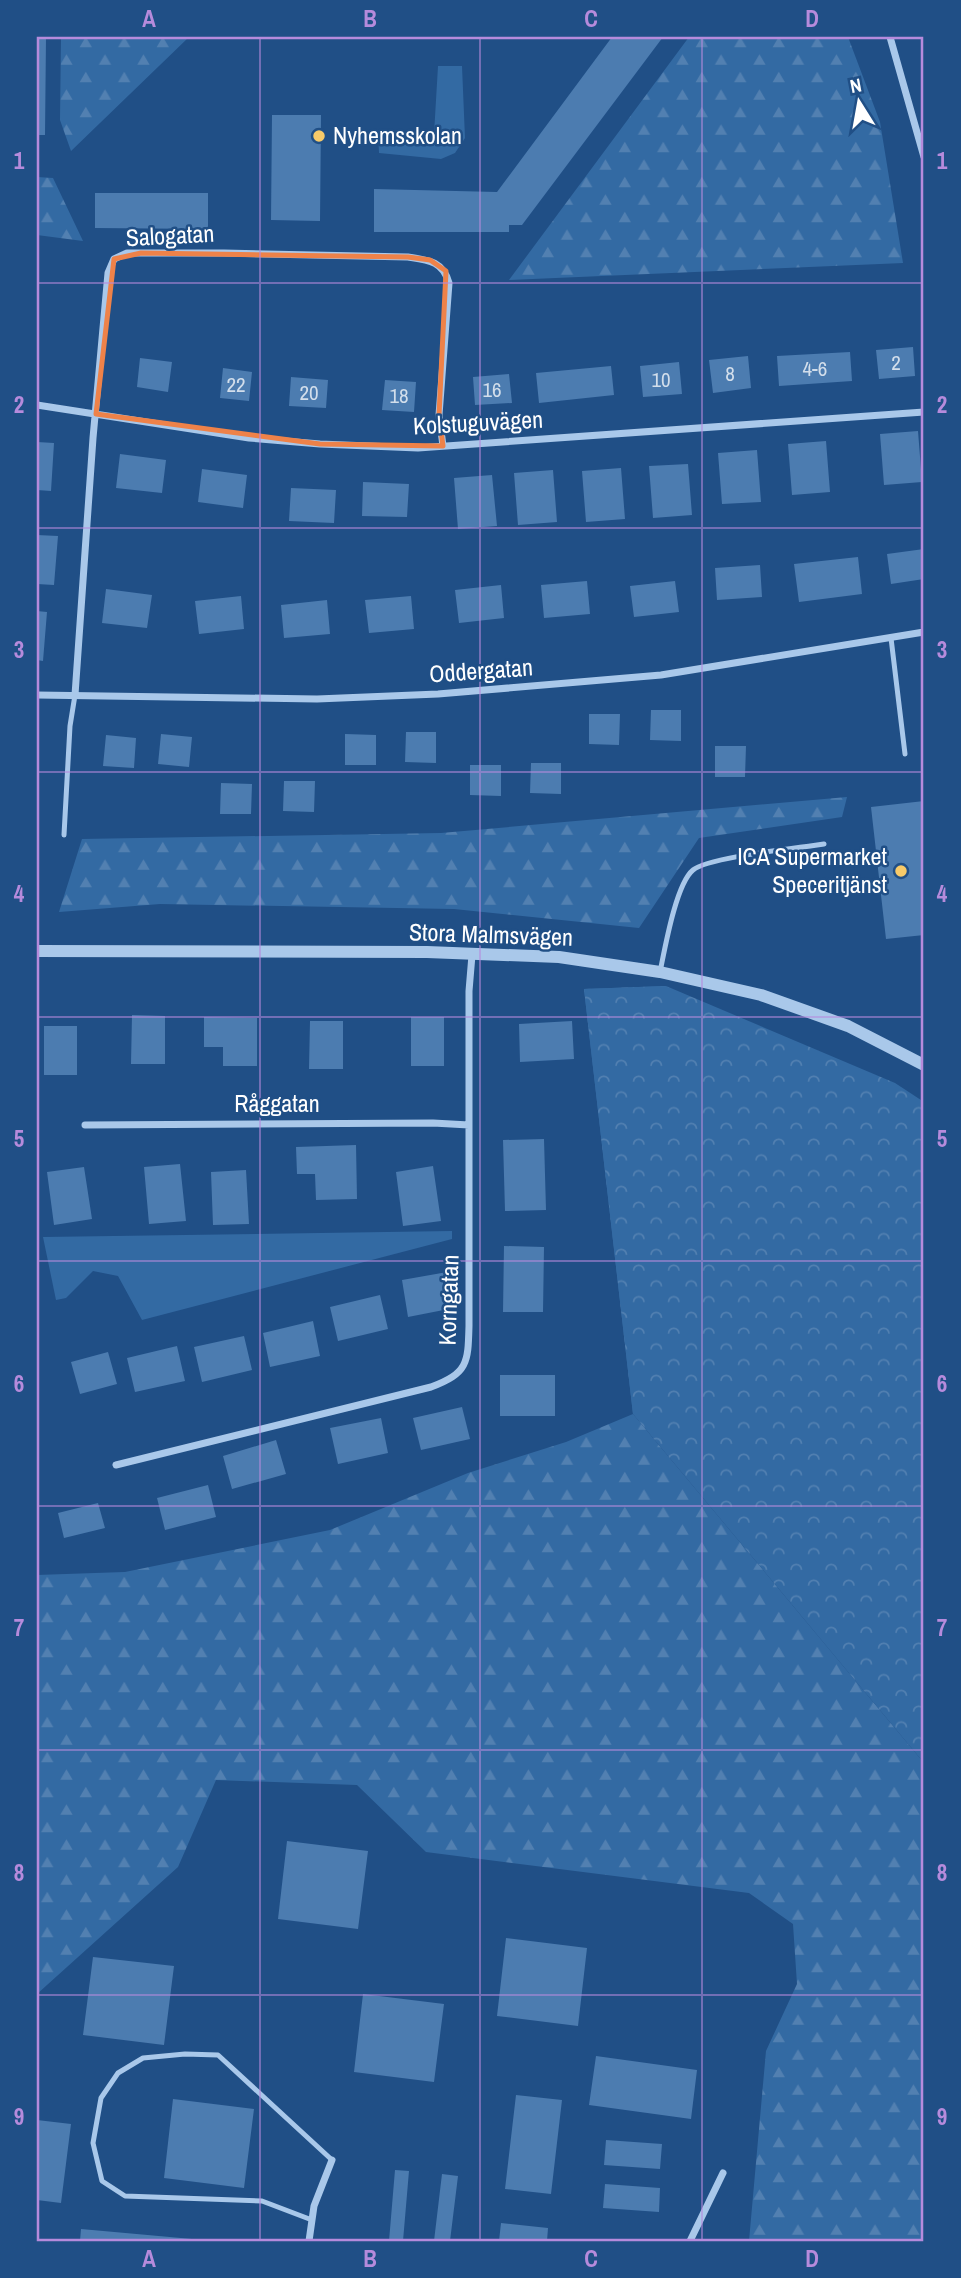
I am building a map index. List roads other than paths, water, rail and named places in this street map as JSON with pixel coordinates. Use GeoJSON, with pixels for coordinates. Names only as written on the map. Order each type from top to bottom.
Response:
{"type":"FeatureCollection","features":[{"type":"Feature","properties":{"kind":"street"},"geometry":{"type":"LineString","coordinates":[[890,37],[924,157]]}},
{"type":"Feature","properties":{"kind":"street","name":"Salogatan"},"geometry":{"type":"LineString","coordinates":[[75,695],[92,451],[108,273],[114,259],[127,253],[141,253],[408,257],[430,260],[446,271],[449,283],[439,415],[443,446]]}},
{"type":"Feature","properties":{"kind":"street","name":"Kolstuguvägen"},"geometry":{"type":"LineString","coordinates":[[37,405],[249,438],[418,448],[924,412]]}},
{"type":"Feature","properties":{"kind":"street","name":"Oddergatan"},"geometry":{"type":"LineString","coordinates":[[37,695],[317,699],[438,694],[661,675],[924,632]]}},
{"type":"Feature","properties":{"kind":"street","name":"Stora Malmsvägen"},"geometry":{"type":"LineString","coordinates":[[37,951],[427,952],[559,957],[660,972],[761,996],[848,1026],[924,1065]]}},
{"type":"Feature","properties":{"kind":"street","name":"Korngatan"},"geometry":{"type":"LineString","coordinates":[[116,1465],[431,1387],[451,1379],[461,1369],[468,1353],[469,991],[472,955]]}},
{"type":"Feature","properties":{"kind":"street","name":"Råggatan"},"geometry":{"type":"LineString","coordinates":[[85,1125],[433,1122],[470,1125]]}},
{"type":"Feature","properties":{"kind":"street"},"geometry":{"type":"LineString","coordinates":[[309,2241],[313,2206],[332,2160]]}},
{"type":"Feature","properties":{"kind":"street"},"geometry":{"type":"LineString","coordinates":[[690,2241],[723,2174]]}},
{"type":"Feature","properties":{"kind":"lane"},"geometry":{"type":"LineString","coordinates":[[891,638],[905,754]]}},
{"type":"Feature","properties":{"kind":"lane"},"geometry":{"type":"LineString","coordinates":[[64,835],[70,726],[75,695]]}},
{"type":"Feature","properties":{"kind":"lane"},"geometry":{"type":"LineString","coordinates":[[660,972],[680,892],[693,869],[730,858],[824,844]]}},
{"type":"Feature","properties":{"kind":"lane"},"geometry":{"type":"LineString","coordinates":[[312,2220],[262,2201],[125,2196],[102,2181],[93,2143],[101,2098],[118,2073],[143,2057],[218,2055],[332,2160]]}},
{"type":"Feature","properties":{"kind":"place","name":"Nyhemsskolan"},"geometry":{"type":"Point","coordinates":[319,136]}},
{"type":"Feature","properties":{"kind":"place","name":"ICA Supermarket Speceritjänst"},"geometry":{"type":"Point","coordinates":[901,871]}}]}
